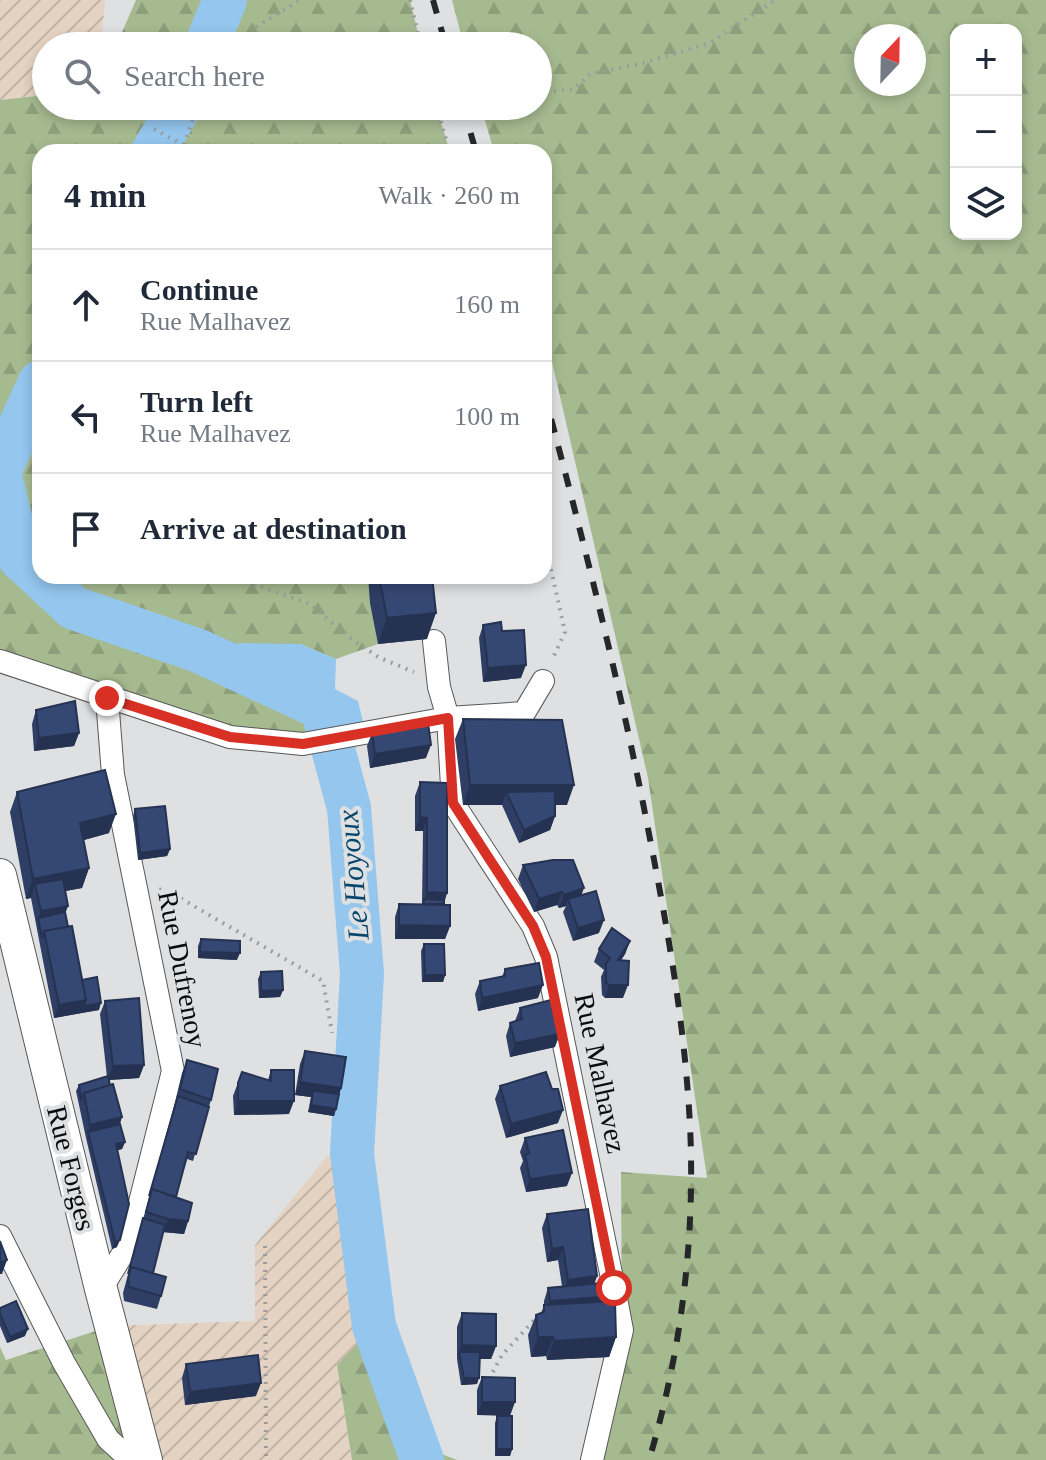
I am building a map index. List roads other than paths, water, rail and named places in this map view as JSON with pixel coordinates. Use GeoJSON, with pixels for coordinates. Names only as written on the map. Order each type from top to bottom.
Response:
{"type":"FeatureCollection","features":[{"type":"Feature","properties":{"kind":"main road","name":"Rue Forges"},"geometry":{"type":"LineString","coordinates":[[0,875],[101,1289],[145,1454]]}},
{"type":"Feature","properties":{"kind":"street","name":"Rue Malhavez"},"geometry":{"type":"LineString","coordinates":[[434,641],[439,687],[448,718],[453,803],[533,926],[546,957],[614,1288],[622,1330],[592,1460]]}},
{"type":"Feature","properties":{"kind":"street"},"geometry":{"type":"LineString","coordinates":[[0,661],[230,737],[303,744],[448,718],[524,713],[543,681]]}},
{"type":"Feature","properties":{"kind":"street","name":"Rue Dufrenoy"},"geometry":{"type":"LineString","coordinates":[[101,1289],[130,1242],[173,1071],[113,775],[107,698]]}},
{"type":"Feature","properties":{"kind":"street"},"geometry":{"type":"LineString","coordinates":[[0,1236],[64,1363],[108,1439],[121,1451],[145,1454]]}},
{"type":"Feature","properties":{"kind":"water"},"geometry":{"type":"Polygon","coordinates":[[[241,643],[300,644],[336,659],[335,689],[358,701],[366,734],[303,744],[311,711],[222,683],[199,651],[241,643]]]}},
{"type":"Feature","properties":{"kind":"waterway","name":"Le Hoyoux"},"geometry":{"type":"LineString","coordinates":[[212,32],[225,0]]}},
{"type":"Feature","properties":{"kind":"waterway","name":"Le Hoyoux"},"geometry":{"type":"LineString","coordinates":[[158,144],[172,120]]}},
{"type":"Feature","properties":{"kind":"waterway","name":"Le Hoyoux"},"geometry":{"type":"LineString","coordinates":[[0,470],[32,400]]}},
{"type":"Feature","properties":{"kind":"waterway","name":"Le Hoyoux"},"geometry":{"type":"LineString","coordinates":[[0,476],[20,558],[32,569]]}},
{"type":"Feature","properties":{"kind":"waterway","name":"Le Hoyoux"},"geometry":{"type":"LineString","coordinates":[[48,584],[74,608],[199,651],[322,708],[349,808],[362,974],[352,1154],[374,1326],[422,1460]]}},
{"type":"Feature","properties":{"kind":"railway"},"geometry":{"type":"LineString","coordinates":[[433,0],[442,32]]}},
{"type":"Feature","properties":{"kind":"railway"},"geometry":{"type":"LineString","coordinates":[[467,120],[474,144]]}},
{"type":"Feature","properties":{"kind":"railway"},"geometry":{"type":"LineString","coordinates":[[552,423],[632,751],[670,949],[685,1058],[691,1141],[685,1279],[671,1371],[649,1460]]}}]}
